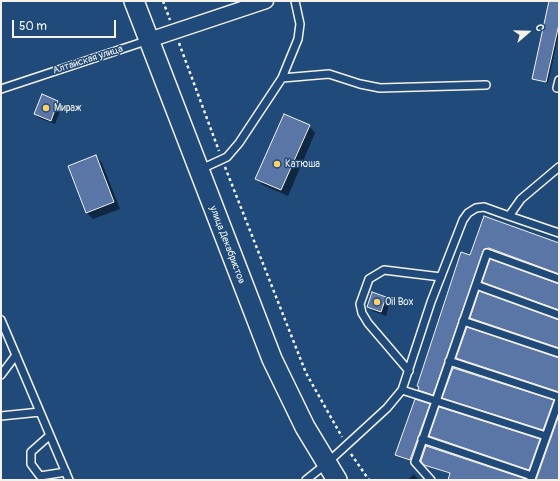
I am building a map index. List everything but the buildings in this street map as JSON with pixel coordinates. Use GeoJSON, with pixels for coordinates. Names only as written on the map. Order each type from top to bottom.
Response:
{"type":"FeatureCollection","features":[{"type":"Feature","properties":{"kind":"main road","name":"улица Декабристов"},"geometry":{"type":"LineString","coordinates":[[134,1],[272,359],[288,394],[326,464],[337,480]]}},
{"type":"Feature","properties":{"kind":"street","name":"Алтайская улица"},"geometry":{"type":"LineString","coordinates":[[149,40],[249,4],[266,1]]}},
{"type":"Feature","properties":{"kind":"lane"},"geometry":{"type":"LineString","coordinates":[[199,170],[222,159],[240,143],[282,78],[298,39],[300,24],[295,1]]}},
{"type":"Feature","properties":{"kind":"lane","name":"Алтайская улица"},"geometry":{"type":"LineString","coordinates":[[1,89],[149,40]]}},
{"type":"Feature","properties":{"kind":"lane"},"geometry":{"type":"LineString","coordinates":[[282,78],[329,74],[360,84],[380,88],[486,85]]}},
{"type":"Feature","properties":{"kind":"lane"},"geometry":{"type":"LineString","coordinates":[[557,88],[559,80]]}},
{"type":"Feature","properties":{"kind":"lane"},"geometry":{"type":"LineString","coordinates":[[509,216],[521,199],[559,167]]}},
{"type":"Feature","properties":{"kind":"lane"},"geometry":{"type":"LineString","coordinates":[[306,480],[326,464],[387,408],[402,390],[462,220],[468,213],[476,208],[484,207],[559,234]]}},
{"type":"Feature","properties":{"kind":"lane"},"geometry":{"type":"LineString","coordinates":[[431,480],[414,462],[487,253],[559,279]]}},
{"type":"Feature","properties":{"kind":"lane"},"geometry":{"type":"LineString","coordinates":[[409,371],[368,323],[362,313],[360,304],[369,279],[384,270],[441,277]]}},
{"type":"Feature","properties":{"kind":"lane"},"geometry":{"type":"LineString","coordinates":[[476,285],[559,314]]}},
{"type":"Feature","properties":{"kind":"lane"},"geometry":{"type":"LineString","coordinates":[[1,320],[69,480]]}},
{"type":"Feature","properties":{"kind":"lane"},"geometry":{"type":"LineString","coordinates":[[463,321],[559,353]]}},
{"type":"Feature","properties":{"kind":"lane"},"geometry":{"type":"LineString","coordinates":[[1,375],[16,355]]}},
{"type":"Feature","properties":{"kind":"lane"},"geometry":{"type":"LineString","coordinates":[[450,361],[559,397]]}},
{"type":"Feature","properties":{"kind":"lane"},"geometry":{"type":"LineString","coordinates":[[402,390],[546,436]]}},
{"type":"Feature","properties":{"kind":"lane"},"geometry":{"type":"LineString","coordinates":[[422,439],[531,478],[559,400]]}},
{"type":"Feature","properties":{"kind":"lane"},"geometry":{"type":"LineString","coordinates":[[1,416],[40,412]]}},
{"type":"Feature","properties":{"kind":"lane"},"geometry":{"type":"LineString","coordinates":[[49,436],[31,452],[31,464],[40,476],[66,472]]}},
{"type":"Feature","properties":{"kind":"path"},"geometry":{"type":"LineString","coordinates":[[163,1],[222,159],[306,373],[346,445],[369,480]]}},
{"type":"Feature","properties":{"kind":"place","name":"Мираж"},"geometry":{"type":"Point","coordinates":[46,108]}},
{"type":"Feature","properties":{"kind":"place","name":"Катюша"},"geometry":{"type":"Point","coordinates":[277,164]}},
{"type":"Feature","properties":{"kind":"place","name":"Oil Box"},"geometry":{"type":"Point","coordinates":[377,302]}}]}
